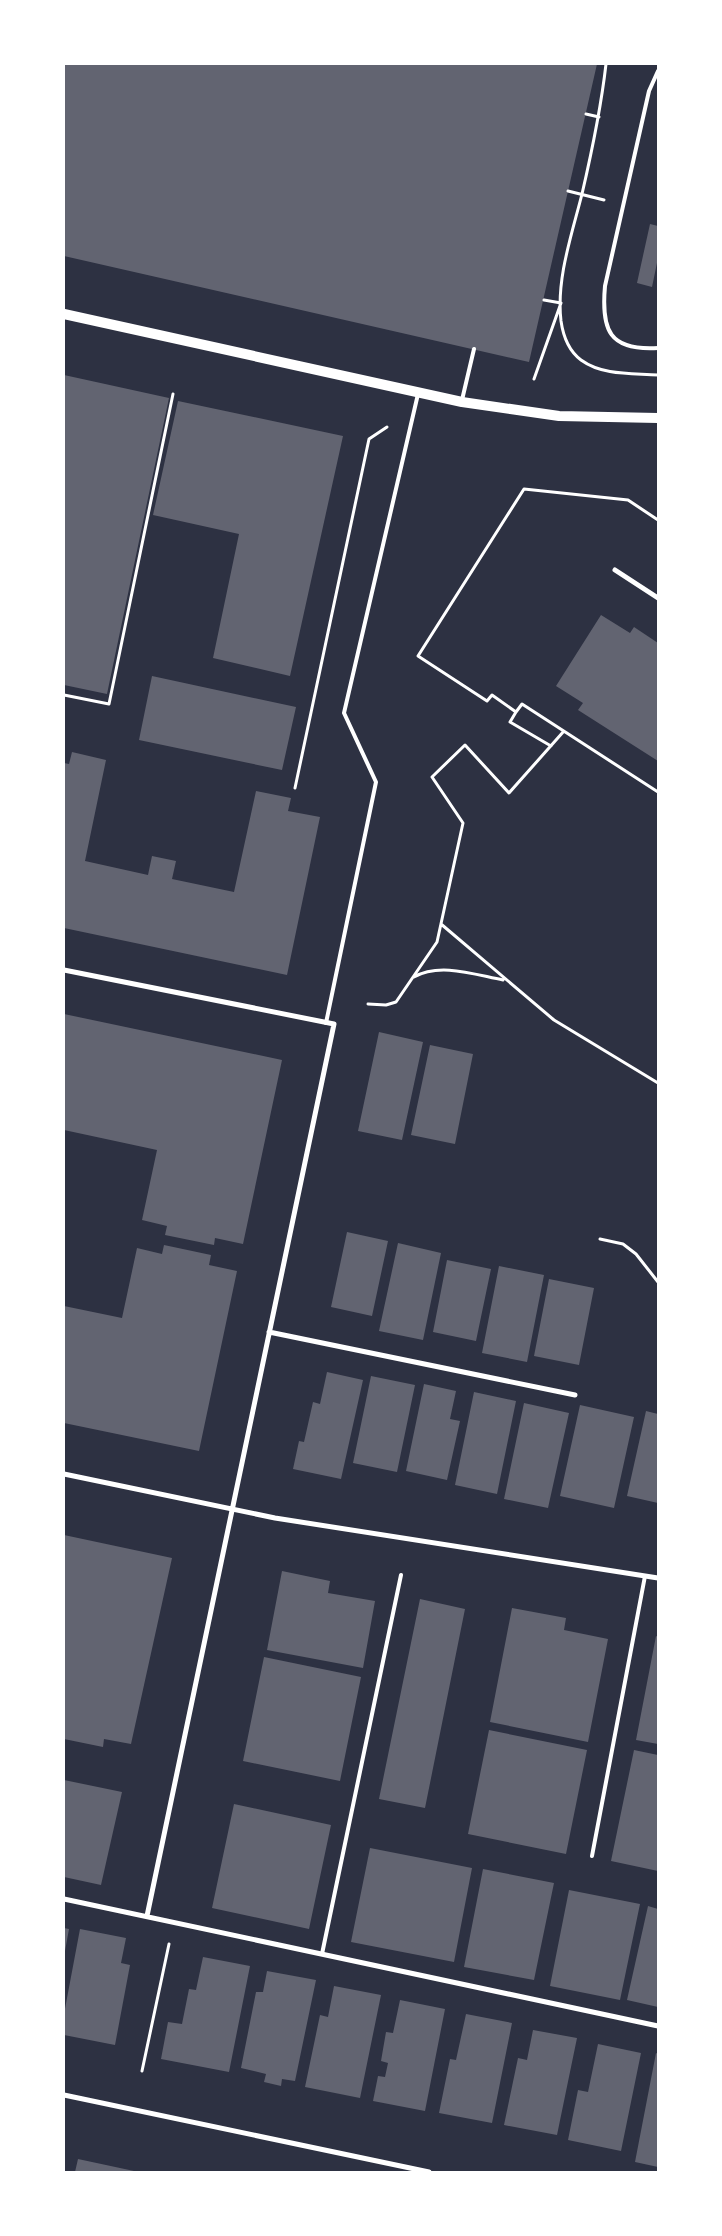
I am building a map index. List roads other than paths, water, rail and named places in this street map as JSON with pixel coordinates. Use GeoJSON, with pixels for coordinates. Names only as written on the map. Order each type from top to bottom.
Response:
{"type":"FeatureCollection","features":[{"type":"Feature","properties":{"kind":"main road"},"geometry":{"type":"LineString","coordinates":[[64,314],[418,394],[462,402],[558,416],[658,418]]}},
{"type":"Feature","properties":{"kind":"street"},"geometry":{"type":"LineString","coordinates":[[615,570],[658,598]]}},
{"type":"Feature","properties":{"kind":"street"},"geometry":{"type":"LineString","coordinates":[[64,970],[334,1024],[147,1916]]}},
{"type":"Feature","properties":{"kind":"street"},"geometry":{"type":"LineString","coordinates":[[269,1332],[575,1395]]}},
{"type":"Feature","properties":{"kind":"street"},"geometry":{"type":"LineString","coordinates":[[64,1474],[232,1510],[658,1578]]}},
{"type":"Feature","properties":{"kind":"street"},"geometry":{"type":"LineString","coordinates":[[64,1898],[658,2026]]}},
{"type":"Feature","properties":{"kind":"street"},"geometry":{"type":"LineString","coordinates":[[64,2094],[429,2172]]}},
{"type":"Feature","properties":{"kind":"lane"},"geometry":{"type":"LineString","coordinates":[[658,71],[647,100],[607,277],[603,312],[608,330],[617,340],[630,347],[658,348]]}},
{"type":"Feature","properties":{"kind":"lane"},"geometry":{"type":"LineString","coordinates":[[462,402],[474,349]]}},
{"type":"Feature","properties":{"kind":"lane"},"geometry":{"type":"LineString","coordinates":[[326,1023],[376,782],[344,713],[418,394]]}},
{"type":"Feature","properties":{"kind":"lane"},"geometry":{"type":"LineString","coordinates":[[322,1954],[401,1575]]}},
{"type":"Feature","properties":{"kind":"lane"},"geometry":{"type":"LineString","coordinates":[[592,1856],[645,1576]]}}]}
